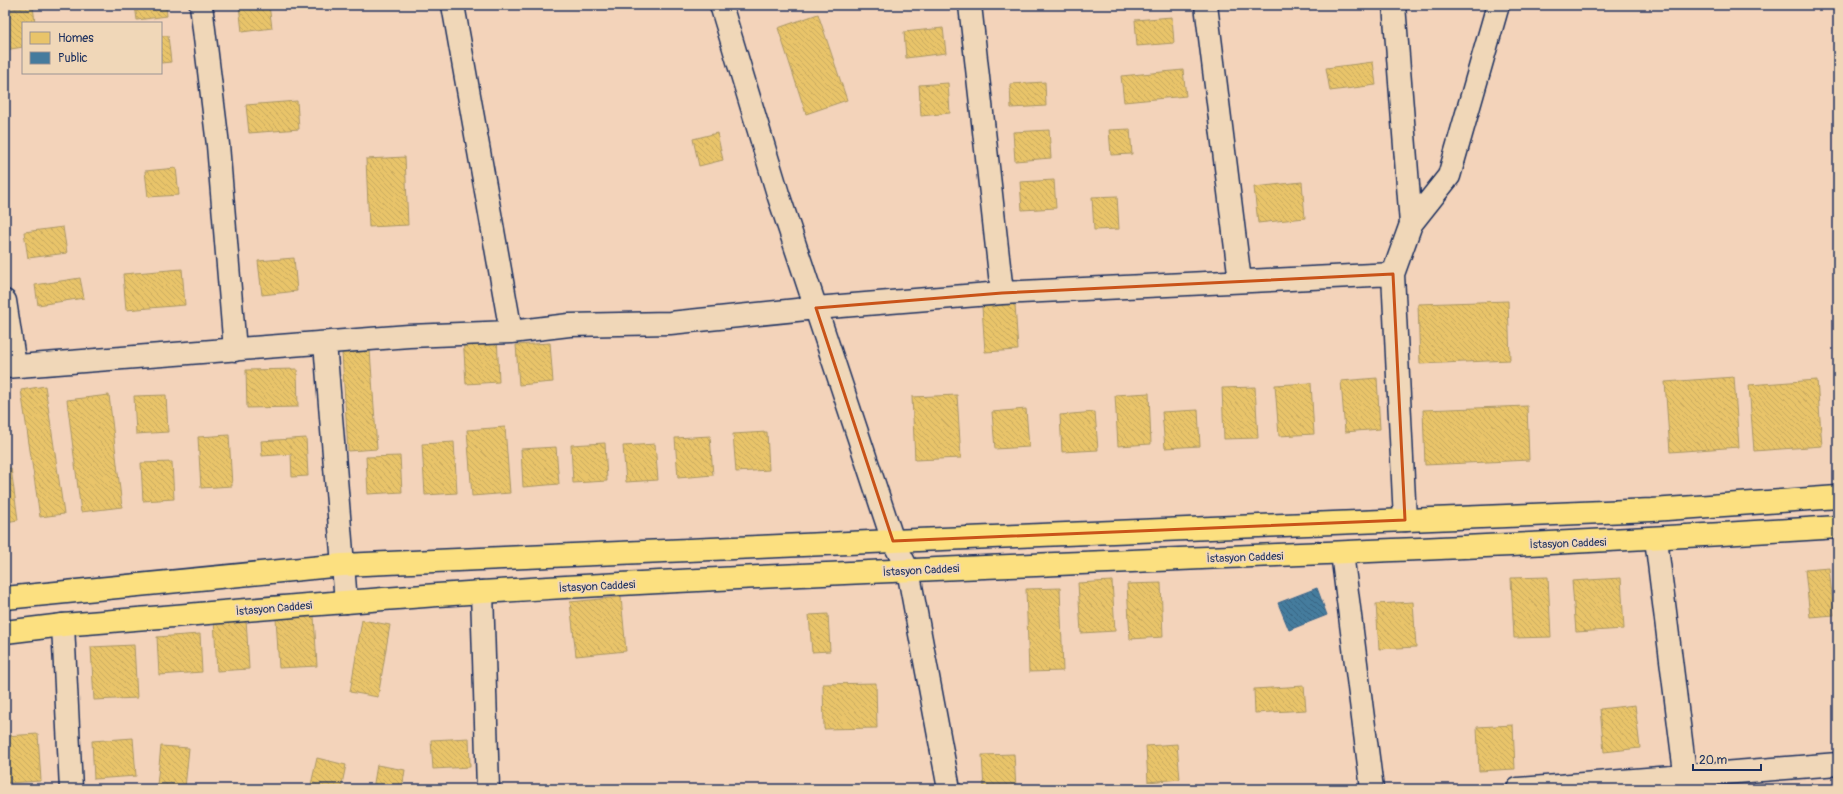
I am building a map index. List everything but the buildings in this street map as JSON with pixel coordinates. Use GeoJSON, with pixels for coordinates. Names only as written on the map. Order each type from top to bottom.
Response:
{"type":"FeatureCollection","features":[{"type":"Feature","properties":{"kind":"main road"},"geometry":{"type":"LineString","coordinates":[[5,598],[342,565],[893,540],[1652,510],[1838,497]]}},
{"type":"Feature","properties":{"kind":"main road","name":"İstasyon Caddesi"},"geometry":{"type":"LineString","coordinates":[[5,632],[64,625],[482,592],[908,570],[1656,539],[1838,527]]}},
{"type":"Feature","properties":{"kind":"street"},"geometry":{"type":"LineString","coordinates":[[201,5],[218,145],[235,350]]}},
{"type":"Feature","properties":{"kind":"street"},"geometry":{"type":"LineString","coordinates":[[454,5],[511,332]]}},
{"type":"Feature","properties":{"kind":"street"},"geometry":{"type":"LineString","coordinates":[[721,5],[778,194],[893,540],[908,570],[949,789]]}},
{"type":"Feature","properties":{"kind":"street"},"geometry":{"type":"LineString","coordinates":[[970,5],[1002,293]]}},
{"type":"Feature","properties":{"kind":"street"},"geometry":{"type":"LineString","coordinates":[[1206,5],[1240,281]]}},
{"type":"Feature","properties":{"kind":"street"},"geometry":{"type":"LineString","coordinates":[[1394,5],[1411,224]]}},
{"type":"Feature","properties":{"kind":"street"},"geometry":{"type":"LineString","coordinates":[[1405,520],[1393,274],[1411,224],[1449,176],[1498,5]]}},
{"type":"Feature","properties":{"kind":"street"},"geometry":{"type":"LineString","coordinates":[[5,301],[10,367],[409,336],[511,332],[569,325],[670,323],[816,308],[1002,293],[1393,274]]}},
{"type":"Feature","properties":{"kind":"street"},"geometry":{"type":"LineString","coordinates":[[325,343],[346,602]]}},
{"type":"Feature","properties":{"kind":"street"},"geometry":{"type":"LineString","coordinates":[[1656,539],[1686,783]]}},
{"type":"Feature","properties":{"kind":"street"},"geometry":{"type":"LineString","coordinates":[[1342,553],[1372,789]]}},
{"type":"Feature","properties":{"kind":"street"},"geometry":{"type":"LineString","coordinates":[[482,592],[488,789]]}},
{"type":"Feature","properties":{"kind":"street"},"geometry":{"type":"LineString","coordinates":[[64,625],[71,789]]}},
{"type":"Feature","properties":{"kind":"street"},"geometry":{"type":"LineString","coordinates":[[1518,789],[1686,783],[1838,764]]}},
{"type":"Feature","properties":{"kind":"highlighted area"},"geometry":{"type":"Polygon","coordinates":[[[1393,274],[1405,520],[893,541],[816,308],[1002,293],[1393,274]]]}}]}
